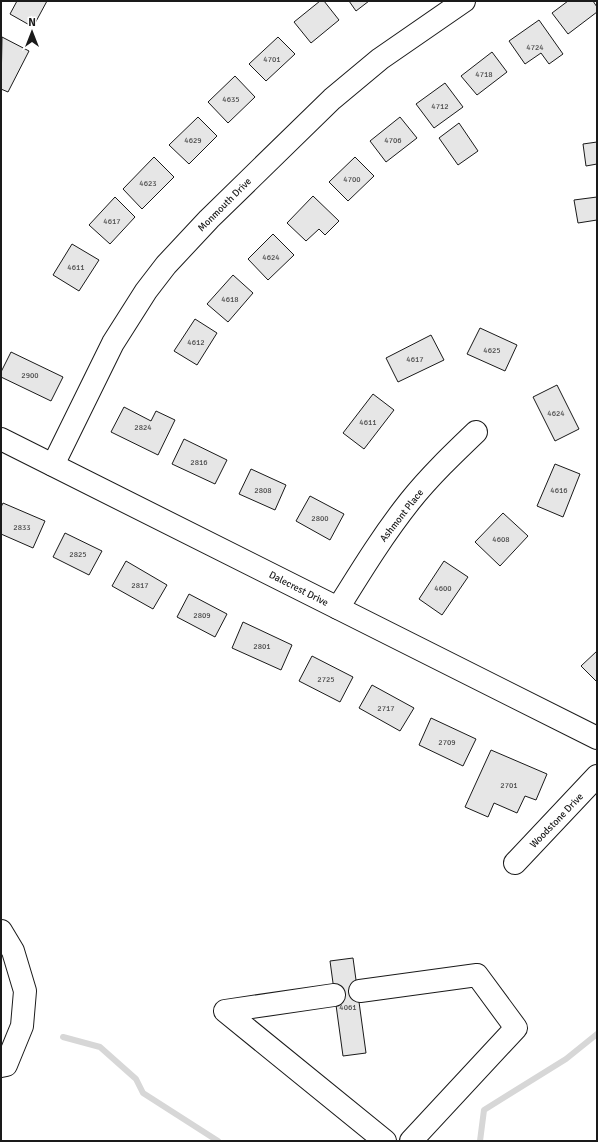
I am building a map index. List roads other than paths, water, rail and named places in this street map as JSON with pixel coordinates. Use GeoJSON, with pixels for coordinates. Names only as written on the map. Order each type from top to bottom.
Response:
{"type":"FeatureCollection","features":[{"type":"Feature","properties":{"kind":"street","name":"Monmouth Drive"},"geometry":{"type":"LineString","coordinates":[[53,465],[113,343],[146,291],[166,265],[231,197],[332,98],[380,59],[464,1]]}},
{"type":"Feature","properties":{"kind":"street","name":"Ashmont Place"},"geometry":{"type":"LineString","coordinates":[[338,608],[379,542],[411,500],[442,464],[476,432]]}},
{"type":"Feature","properties":{"kind":"street","name":"Dalecrest Drive"},"geometry":{"type":"LineString","coordinates":[[1,439],[597,738]]}},
{"type":"Feature","properties":{"kind":"street","name":"Woodstone Drive"},"geometry":{"type":"LineString","coordinates":[[515,863],[597,776]]}},
{"type":"Feature","properties":{"kind":"street"},"geometry":{"type":"LineString","coordinates":[[1,931],[13,951],[25,991],[22,1026],[6,1065],[1,1066]]}},
{"type":"Feature","properties":{"kind":"street"},"geometry":{"type":"LineString","coordinates":[[360,992],[477,975],[516,1028],[411,1141]]}},
{"type":"Feature","properties":{"kind":"street"},"geometry":{"type":"LineString","coordinates":[[334,995],[225,1011],[386,1141]]}},
{"type":"Feature","properties":{"kind":"waterway"},"geometry":{"type":"LineString","coordinates":[[480,1141],[484,1110],[566,1059],[597,1034]]}},
{"type":"Feature","properties":{"kind":"waterway"},"geometry":{"type":"LineString","coordinates":[[63,1037],[100,1047],[136,1079],[143,1093],[218,1141]]}}]}
